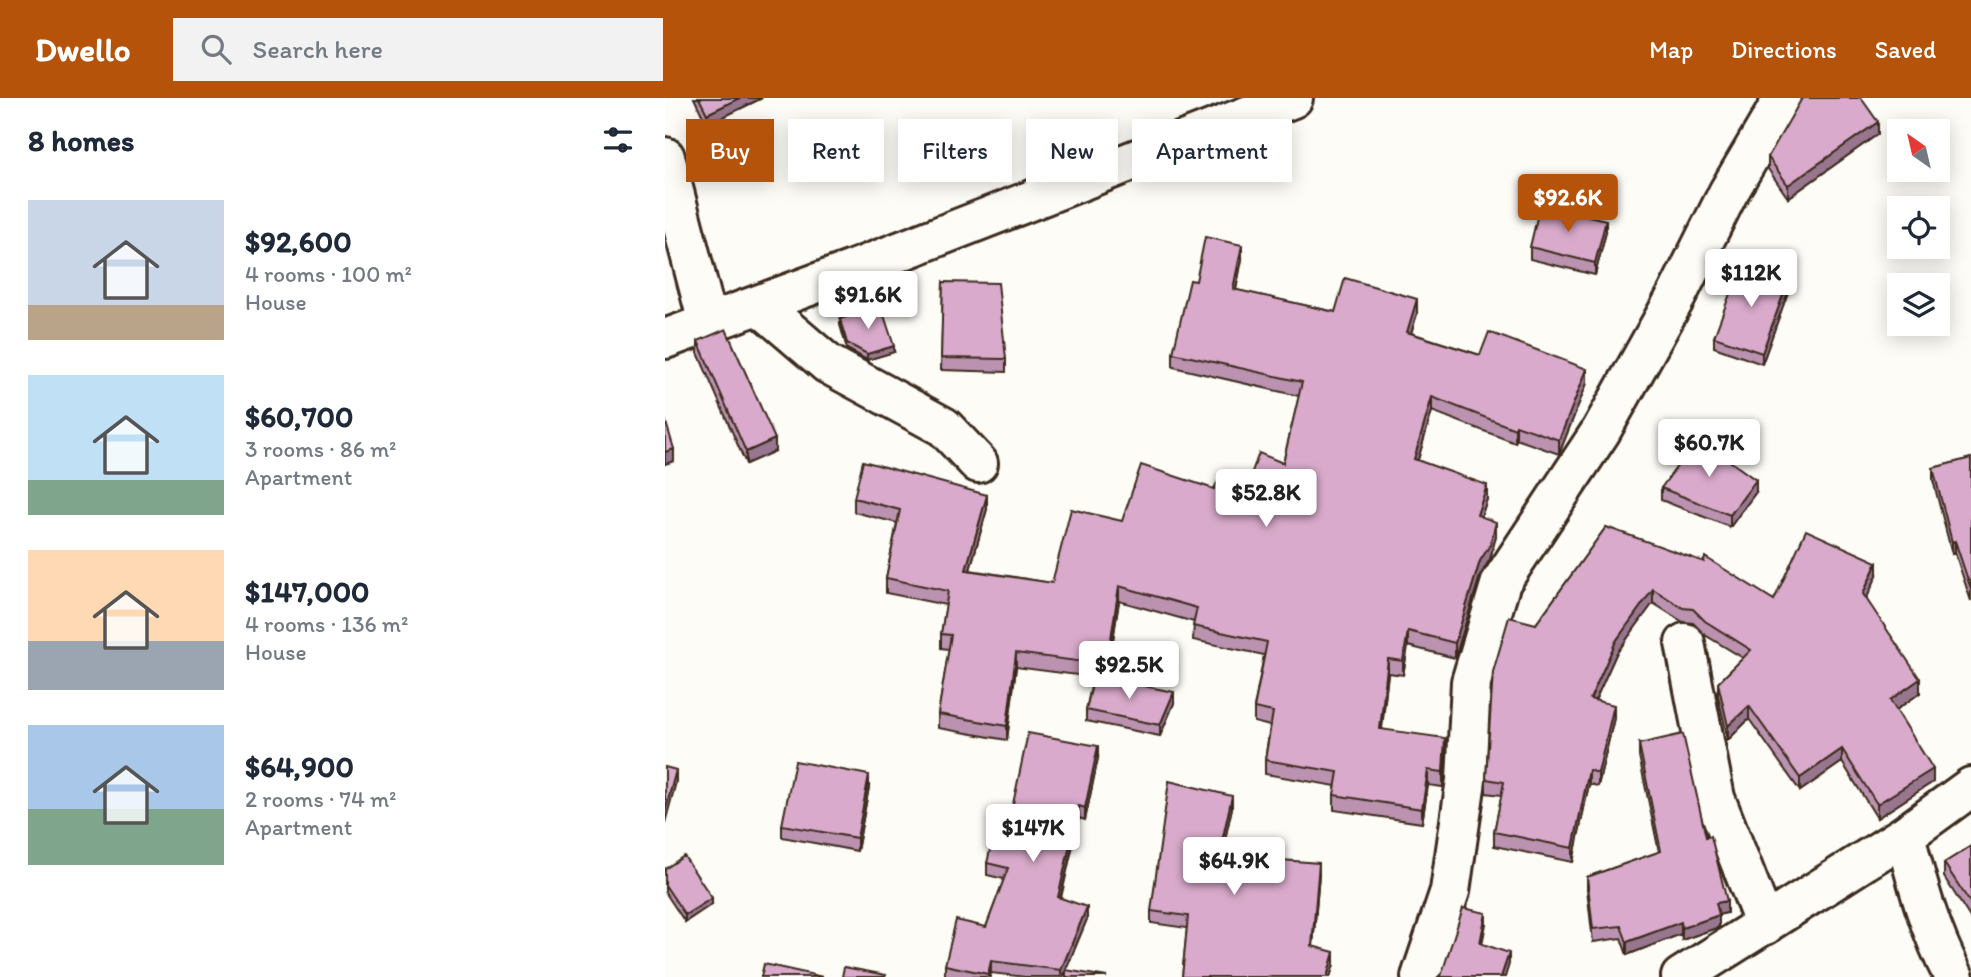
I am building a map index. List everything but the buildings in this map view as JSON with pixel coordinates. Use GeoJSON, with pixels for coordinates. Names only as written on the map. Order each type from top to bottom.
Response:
{"type":"FeatureCollection","features":[{"type":"Feature","properties":{"kind":"street"},"geometry":{"type":"LineString","coordinates":[[665,339],[1293,98]]}},
{"type":"Feature","properties":{"kind":"street"},"geometry":{"type":"LineString","coordinates":[[1421,977],[1450,891],[1466,780],[1471,682],[1501,582],[1601,431],[1677,295],[1728,193],[1784,98]]}},
{"type":"Feature","properties":{"kind":"street"},"geometry":{"type":"LineString","coordinates":[[665,157],[708,323]]}},
{"type":"Feature","properties":{"kind":"street"},"geometry":{"type":"LineString","coordinates":[[759,305],[828,364],[944,427],[978,463]]}},
{"type":"Feature","properties":{"kind":"street"},"geometry":{"type":"LineString","coordinates":[[1685,643],[1715,797],[1766,925]]}},
{"type":"Feature","properties":{"kind":"street"},"geometry":{"type":"LineString","coordinates":[[1681,977],[1906,835],[1971,787]]}},
{"type":"Feature","properties":{"kind":"street"},"geometry":{"type":"LineString","coordinates":[[1906,835],[1920,894],[1941,952],[1954,977]]}}]}
